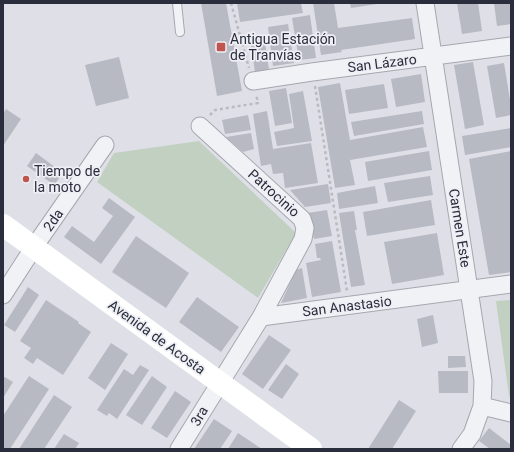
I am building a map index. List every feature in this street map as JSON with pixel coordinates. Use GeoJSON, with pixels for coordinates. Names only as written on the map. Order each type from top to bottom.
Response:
{"type":"FeatureCollection","features":[{"type":"Feature","properties":{"kind":"main road","name":"Avenida de Acosta"},"geometry":{"type":"LineString","coordinates":[[3,225],[311,449]]}},
{"type":"Feature","properties":{"kind":"street","name":"Carmen Este"},"geometry":{"type":"LineString","coordinates":[[425,3],[483,381],[482,406],[472,434],[462,449]]}},
{"type":"Feature","properties":{"kind":"street","name":"San Lázaro"},"geometry":{"type":"LineString","coordinates":[[253,81],[511,46]]}},
{"type":"Feature","properties":{"kind":"street","name":"Patrocinio"},"geometry":{"type":"LineString","coordinates":[[200,126],[302,219],[305,228],[303,239],[261,317]]}},
{"type":"Feature","properties":{"kind":"street","name":"2da"},"geometry":{"type":"LineString","coordinates":[[3,295],[34,247],[105,145]]}},
{"type":"Feature","properties":{"kind":"street","name":"San Anastasio"},"geometry":{"type":"LineString","coordinates":[[261,317],[511,284]]}},
{"type":"Feature","properties":{"kind":"street"},"geometry":{"type":"LineString","coordinates":[[219,383],[261,317]]}},
{"type":"Feature","properties":{"kind":"street","name":"3ra"},"geometry":{"type":"LineString","coordinates":[[179,449],[219,383]]}},
{"type":"Feature","properties":{"kind":"street"},"geometry":{"type":"LineString","coordinates":[[482,406],[511,413]]}},
{"type":"Feature","properties":{"kind":"lane"},"geometry":{"type":"LineString","coordinates":[[177,3],[180,32]]}},
{"type":"Feature","properties":{"kind":"path"},"geometry":{"type":"LineString","coordinates":[[312,72],[350,305]]}},
{"type":"Feature","properties":{"kind":"green space"},"geometry":{"type":"Polygon","coordinates":[[[199,141],[296,233],[258,298],[97,182],[114,153],[199,141]]]}},
{"type":"Feature","properties":{"kind":"green space"},"geometry":{"type":"Polygon","coordinates":[[[511,300],[511,397],[509,396],[496,301],[511,300]]]}},
{"type":"Feature","properties":{"kind":"building","name":"Antigua Estación de Tranvías"},"geometry":{"type":"Polygon","coordinates":[[[201,3],[226,3],[242,91],[217,96],[201,3]]]}},
{"type":"Feature","properties":{"kind":"building"},"geometry":{"type":"Polygon","coordinates":[[[237,3],[301,3],[303,13],[240,22],[237,3]]]}},
{"type":"Feature","properties":{"kind":"building"},"geometry":{"type":"Polygon","coordinates":[[[313,3],[334,3],[338,28],[412,18],[415,39],[341,50],[342,52],[321,55],[313,3]]]}},
{"type":"Feature","properties":{"kind":"building"},"geometry":{"type":"Polygon","coordinates":[[[350,3],[377,3],[377,4],[351,8],[350,3]]]}},
{"type":"Feature","properties":{"kind":"building"},"geometry":{"type":"Polygon","coordinates":[[[457,3],[478,3],[482,31],[462,34],[457,3]]]}},
{"type":"Feature","properties":{"kind":"building"},"geometry":{"type":"Polygon","coordinates":[[[494,3],[511,3],[511,24],[497,26],[494,3]]]}},
{"type":"Feature","properties":{"kind":"building"},"geometry":{"type":"Polygon","coordinates":[[[310,15],[316,58],[299,60],[292,18],[310,15]]]}},
{"type":"Feature","properties":{"kind":"building"},"geometry":{"type":"Polygon","coordinates":[[[288,24],[294,63],[273,66],[268,27],[288,24]]]}},
{"type":"Feature","properties":{"kind":"building"},"geometry":{"type":"Polygon","coordinates":[[[264,36],[269,70],[255,72],[250,38],[264,36]]]}},
{"type":"Feature","properties":{"kind":"building"},"geometry":{"type":"Polygon","coordinates":[[[119,57],[129,98],[96,106],[85,65],[119,57]]]}},
{"type":"Feature","properties":{"kind":"building"},"geometry":{"type":"Polygon","coordinates":[[[473,62],[484,125],[465,129],[454,65],[473,62]]]}},
{"type":"Feature","properties":{"kind":"building"},"geometry":{"type":"Polygon","coordinates":[[[504,63],[511,106],[511,115],[496,118],[487,66],[504,63]]]}},
{"type":"Feature","properties":{"kind":"building"},"geometry":{"type":"Polygon","coordinates":[[[421,74],[425,102],[396,107],[391,79],[421,74]]]}},
{"type":"Feature","properties":{"kind":"building"},"geometry":{"type":"Polygon","coordinates":[[[340,83],[350,140],[423,127],[427,147],[350,160],[355,185],[335,188],[318,87],[340,83]]]}},
{"type":"Feature","properties":{"kind":"building"},"geometry":{"type":"Polygon","coordinates":[[[384,84],[388,108],[349,114],[345,90],[384,84]]]}},
{"type":"Feature","properties":{"kind":"building"},"geometry":{"type":"Polygon","coordinates":[[[286,88],[292,123],[275,126],[269,91],[286,88]]]}},
{"type":"Feature","properties":{"kind":"building"},"geometry":{"type":"Polygon","coordinates":[[[303,91],[312,141],[277,146],[274,132],[294,128],[289,94],[303,91]]]}},
{"type":"Feature","properties":{"kind":"building"},"geometry":{"type":"Polygon","coordinates":[[[6,109],[21,119],[3,146],[3,114],[6,109]]]}},
{"type":"Feature","properties":{"kind":"building"},"geometry":{"type":"Polygon","coordinates":[[[267,111],[273,149],[311,143],[318,183],[285,188],[283,173],[273,174],[271,164],[261,166],[253,114],[267,111]]]}},
{"type":"Feature","properties":{"kind":"building"},"geometry":{"type":"Polygon","coordinates":[[[422,111],[424,124],[354,136],[351,122],[422,111]]]}},
{"type":"Feature","properties":{"kind":"building"},"geometry":{"type":"Polygon","coordinates":[[[248,115],[251,130],[225,134],[222,120],[248,115]]]}},
{"type":"Feature","properties":{"kind":"building"},"geometry":{"type":"Polygon","coordinates":[[[511,128],[511,147],[465,155],[462,136],[511,128]]]}},
{"type":"Feature","properties":{"kind":"building"},"geometry":{"type":"Polygon","coordinates":[[[251,133],[254,149],[243,152],[226,137],[251,133]]]}},
{"type":"Feature","properties":{"kind":"building"},"geometry":{"type":"Polygon","coordinates":[[[429,151],[432,170],[368,181],[365,162],[429,151]]]}},
{"type":"Feature","properties":{"kind":"building"},"geometry":{"type":"Polygon","coordinates":[[[511,151],[511,272],[489,275],[469,159],[511,151]]]}},
{"type":"Feature","properties":{"kind":"building"},"geometry":{"type":"Polygon","coordinates":[[[36,153],[63,173],[54,185],[27,166],[36,153]]]}},
{"type":"Feature","properties":{"kind":"building"},"geometry":{"type":"Polygon","coordinates":[[[430,176],[433,195],[388,202],[384,183],[430,176]]]}},
{"type":"Feature","properties":{"kind":"building"},"geometry":{"type":"Polygon","coordinates":[[[328,184],[331,203],[305,207],[290,190],[328,184]]]}},
{"type":"Feature","properties":{"kind":"building"},"geometry":{"type":"Polygon","coordinates":[[[375,186],[378,203],[339,209],[337,193],[375,186]]]}},
{"type":"Feature","properties":{"kind":"building"},"geometry":{"type":"Polygon","coordinates":[[[109,198],[135,217],[101,264],[64,237],[72,226],[94,242],[113,216],[102,208],[109,198]]]}},
{"type":"Feature","properties":{"kind":"building"},"geometry":{"type":"Polygon","coordinates":[[[431,200],[435,225],[367,236],[363,212],[431,200]]]}},
{"type":"Feature","properties":{"kind":"building"},"geometry":{"type":"Polygon","coordinates":[[[327,210],[332,236],[314,239],[308,213],[327,210]]]}},
{"type":"Feature","properties":{"kind":"building"},"geometry":{"type":"Polygon","coordinates":[[[354,211],[357,230],[355,230],[365,285],[351,287],[339,213],[354,211]]]}},
{"type":"Feature","properties":{"kind":"building"},"geometry":{"type":"Polygon","coordinates":[[[437,233],[444,275],[392,284],[384,242],[437,233]]]}},
{"type":"Feature","properties":{"kind":"building"},"geometry":{"type":"Polygon","coordinates":[[[136,236],[189,273],[166,308],[112,272],[136,236]]]}},
{"type":"Feature","properties":{"kind":"building"},"geometry":{"type":"Polygon","coordinates":[[[332,241],[341,292],[312,297],[306,263],[321,260],[320,258],[317,258],[315,244],[332,241]]]}},
{"type":"Feature","properties":{"kind":"building"},"geometry":{"type":"Polygon","coordinates":[[[302,268],[307,298],[281,303],[296,270],[302,268]]]}},
{"type":"Feature","properties":{"kind":"building"},"geometry":{"type":"Polygon","coordinates":[[[28,287],[39,295],[15,332],[4,325],[28,287]]]}},
{"type":"Feature","properties":{"kind":"building"},"geometry":{"type":"Polygon","coordinates":[[[197,297],[239,327],[221,352],[179,322],[197,297]]]}},
{"type":"Feature","properties":{"kind":"building"},"geometry":{"type":"Polygon","coordinates":[[[46,300],[91,332],[63,375],[37,358],[33,364],[24,358],[31,348],[20,341],[46,300]]]}},
{"type":"Feature","properties":{"kind":"building"},"geometry":{"type":"Polygon","coordinates":[[[433,315],[438,343],[422,347],[417,319],[433,315]]]}},
{"type":"Feature","properties":{"kind":"building"},"geometry":{"type":"Polygon","coordinates":[[[269,335],[291,350],[263,389],[242,374],[269,335]]]}},
{"type":"Feature","properties":{"kind":"building"},"geometry":{"type":"Polygon","coordinates":[[[111,343],[128,354],[105,390],[88,378],[111,343]]]}},
{"type":"Feature","properties":{"kind":"building"},"geometry":{"type":"Polygon","coordinates":[[[448,356],[465,356],[466,367],[448,368],[448,356]]]}},
{"type":"Feature","properties":{"kind":"building"},"geometry":{"type":"Polygon","coordinates":[[[286,364],[299,374],[282,399],[268,390],[286,364]]]}},
{"type":"Feature","properties":{"kind":"building"},"geometry":{"type":"Polygon","coordinates":[[[140,365],[149,370],[117,419],[109,413],[107,416],[97,410],[124,369],[133,375],[140,365]]]}},
{"type":"Feature","properties":{"kind":"building"},"geometry":{"type":"Polygon","coordinates":[[[438,371],[468,371],[468,393],[439,393],[438,371]]]}},
{"type":"Feature","properties":{"kind":"building"},"geometry":{"type":"Polygon","coordinates":[[[3,376],[13,382],[3,398],[3,376]]]}},
{"type":"Feature","properties":{"kind":"building"},"geometry":{"type":"Polygon","coordinates":[[[29,376],[49,389],[10,449],[7,449],[3,447],[3,416],[29,376]]]}},
{"type":"Feature","properties":{"kind":"building"},"geometry":{"type":"Polygon","coordinates":[[[152,376],[167,387],[142,425],[126,415],[152,376]]]}},
{"type":"Feature","properties":{"kind":"building"},"geometry":{"type":"Polygon","coordinates":[[[175,391],[191,402],[167,438],[151,428],[175,391]]]}},
{"type":"Feature","properties":{"kind":"building"},"geometry":{"type":"Polygon","coordinates":[[[54,395],[72,407],[44,449],[19,449],[54,395]]]}},
{"type":"Feature","properties":{"kind":"building"},"geometry":{"type":"Polygon","coordinates":[[[399,400],[416,411],[392,449],[368,449],[399,400]]]}},
{"type":"Feature","properties":{"kind":"building"},"geometry":{"type":"Polygon","coordinates":[[[214,419],[232,431],[220,449],[194,449],[214,419]]]}},
{"type":"Feature","properties":{"kind":"building"},"geometry":{"type":"Polygon","coordinates":[[[489,428],[511,445],[511,449],[490,449],[479,441],[489,428]]]}},
{"type":"Feature","properties":{"kind":"building"},"geometry":{"type":"Polygon","coordinates":[[[238,433],[262,449],[228,449],[238,433]]]}},
{"type":"Feature","properties":{"kind":"building"},"geometry":{"type":"Polygon","coordinates":[[[64,434],[79,443],[75,449],[54,449],[64,434]]]}},
{"type":"Feature","properties":{"kind":"place","name":"Antigua Estación de Tranvías"},"geometry":{"type":"Point","coordinates":[221,47]}},
{"type":"Feature","properties":{"kind":"place","name":"Tiempo de la moto"},"geometry":{"type":"Point","coordinates":[26,179]}}]}
